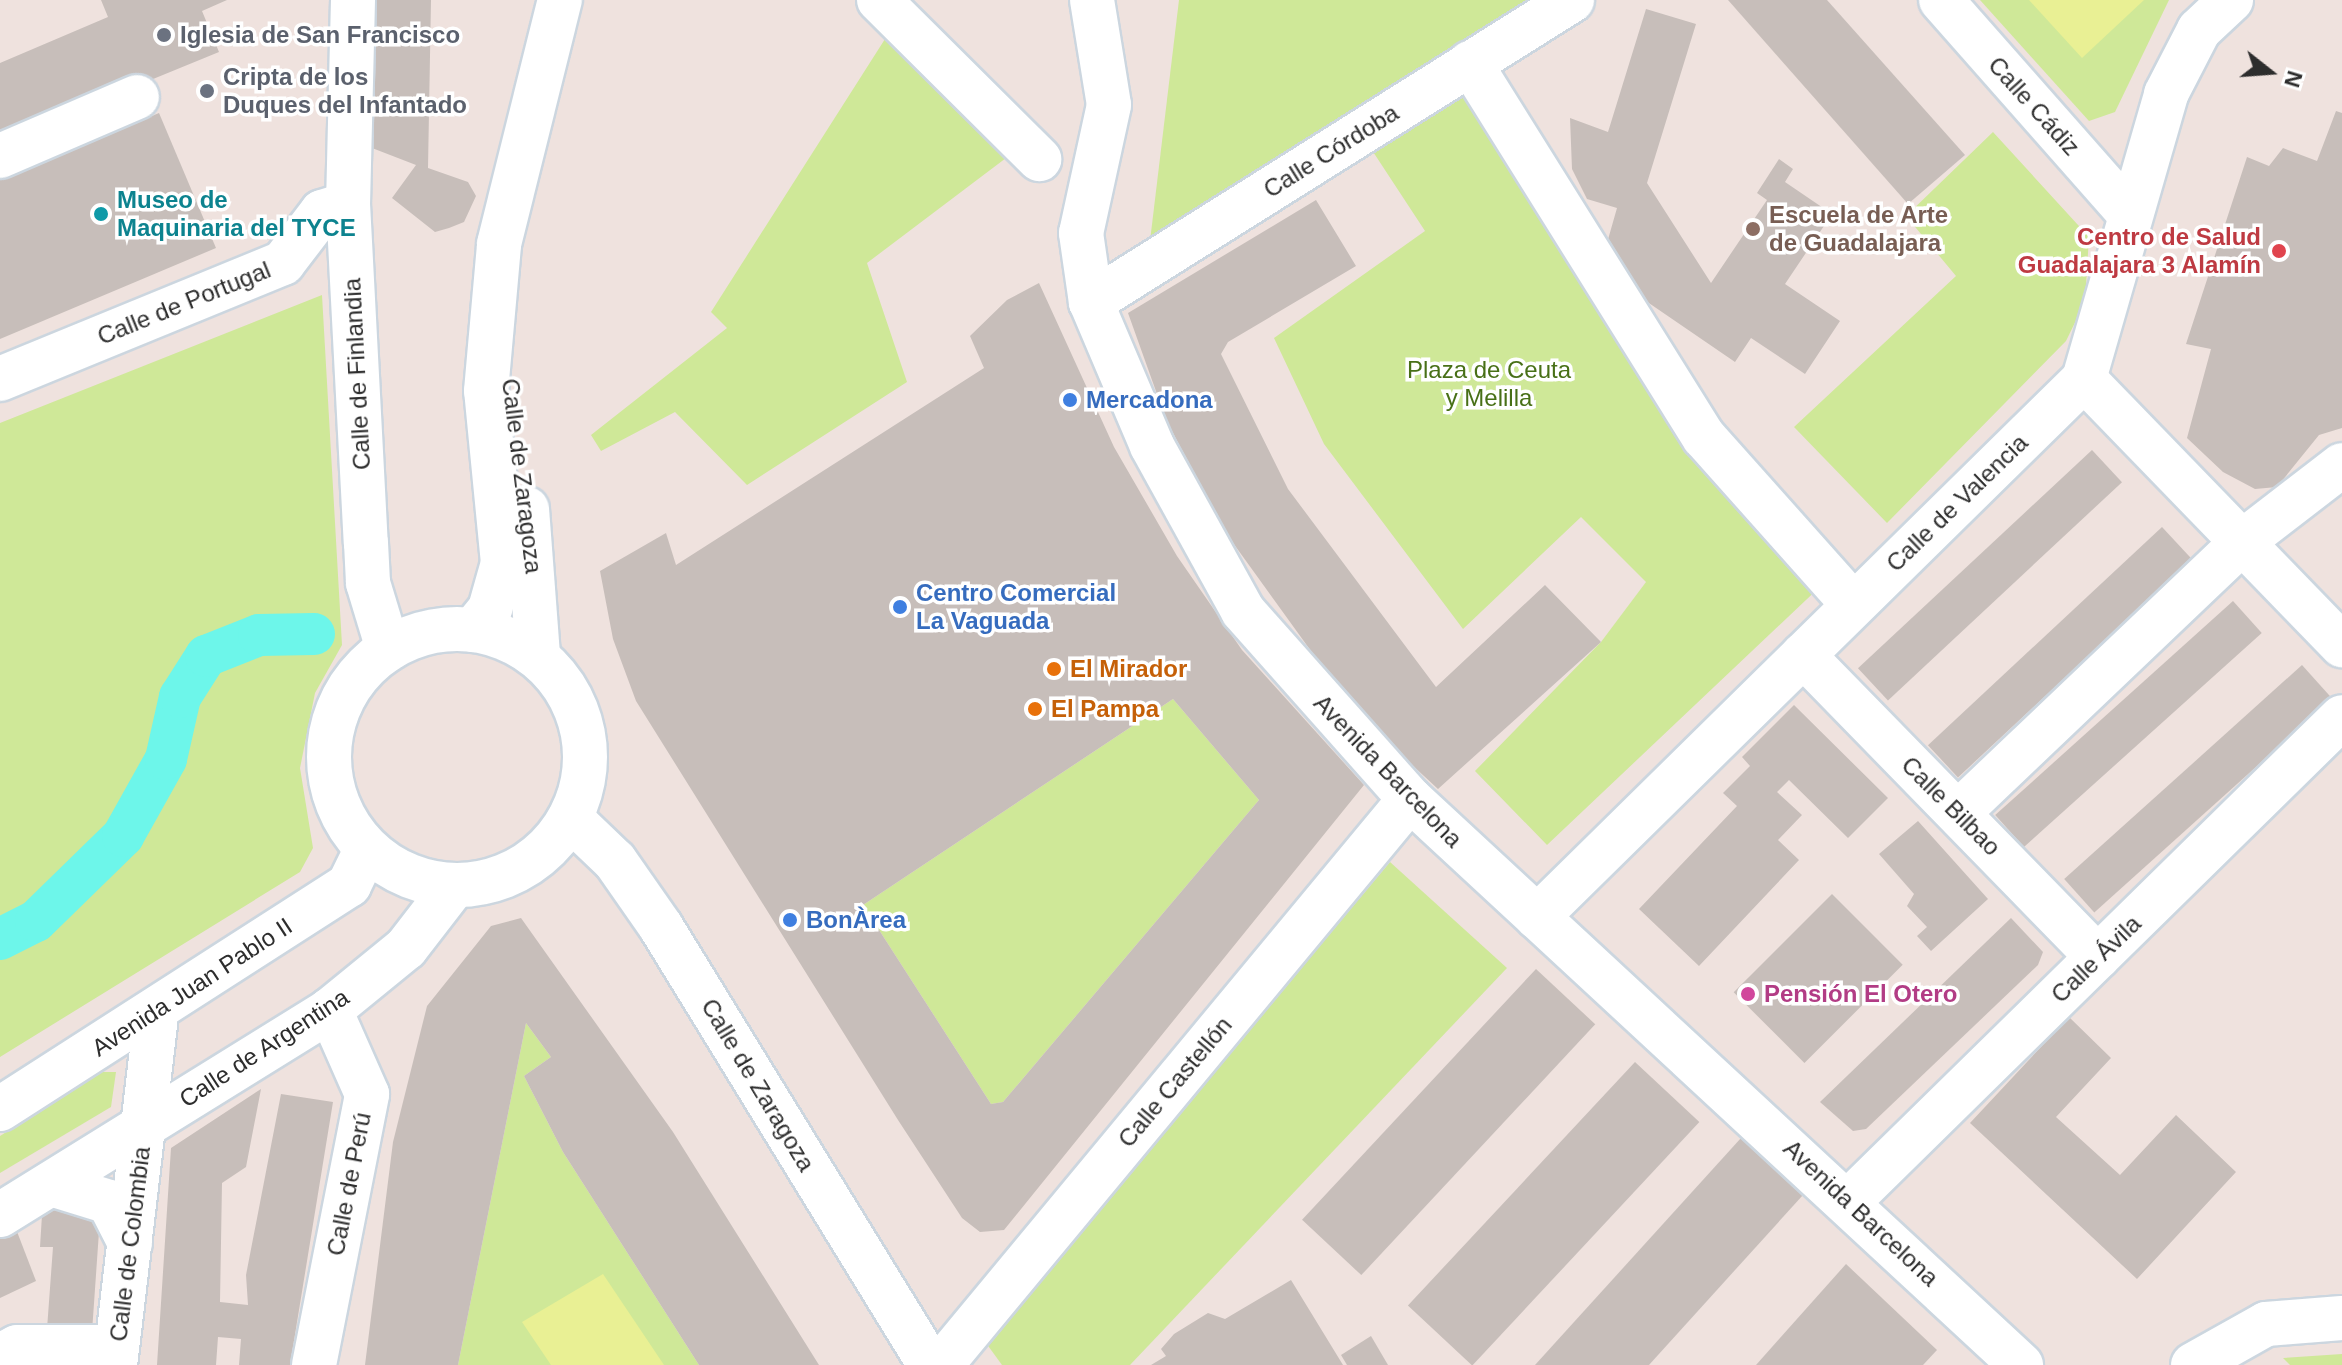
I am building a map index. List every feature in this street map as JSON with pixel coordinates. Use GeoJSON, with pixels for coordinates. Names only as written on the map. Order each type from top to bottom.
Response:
{"type":"FeatureCollection","features":[{"type":"Feature","properties":{"kind":"street","name":"Calle de Finlandia"},"geometry":{"type":"LineString","coordinates":[[353,0],[348,204],[368,583],[388,649]]}},
{"type":"Feature","properties":{"kind":"street","name":"Calle de Zaragoza"},"geometry":{"type":"LineString","coordinates":[[473,630],[490,609],[503,563],[486,391],[508,187],[560,0]]}},
{"type":"Feature","properties":{"kind":"street"},"geometry":{"type":"LineString","coordinates":[[879,0],[1039,159]]}},
{"type":"Feature","properties":{"kind":"street","name":"Avenida Barcelona"},"geometry":{"type":"LineString","coordinates":[[1092,0],[1109,105],[1081,233],[1091,302],[1152,446],[1243,611],[1410,799],[1850,1200],[2021,1365]]}},
{"type":"Feature","properties":{"kind":"street","name":"Calle Córdoba"},"geometry":{"type":"LineString","coordinates":[[1091,302],[1572,0]]}},
{"type":"Feature","properties":{"kind":"street","name":"Calle Cádiz"},"geometry":{"type":"LineString","coordinates":[[1941,0],[2128,212]]}},
{"type":"Feature","properties":{"kind":"street"},"geometry":{"type":"LineString","coordinates":[[2231,0],[2199,30],[2166,94],[2128,212],[2084,379],[2246,539],[2342,645]]}},
{"type":"Feature","properties":{"kind":"street"},"geometry":{"type":"LineString","coordinates":[[1470,63],[1704,437],[1853,604]]}},
{"type":"Feature","properties":{"kind":"street"},"geometry":{"type":"LineString","coordinates":[[0,156],[137,97]]}},
{"type":"Feature","properties":{"kind":"street","name":"Calle de Portugal"},"geometry":{"type":"LineString","coordinates":[[0,379],[283,263],[322,212],[348,204]]}},
{"type":"Feature","properties":{"kind":"street","name":"Calle de Zaragoza"},"geometry":{"type":"LineString","coordinates":[[495,297],[515,404],[538,657]]}},
{"type":"Feature","properties":{"kind":"street","name":"Calle de Valencia"},"geometry":{"type":"LineString","coordinates":[[1537,917],[2084,379]]}},
{"type":"Feature","properties":{"kind":"street"},"geometry":{"type":"LineString","coordinates":[[1958,813],[2246,539],[2342,465]]}},
{"type":"Feature","properties":{"kind":"street"},"geometry":{"type":"LineString","coordinates":[[473,630],[538,657],[562,683],[586,749],[570,818],[522,868],[454,886],[396,871],[366,850],[331,780],[331,738],[341,703],[388,649],[429,632],[473,630]]}},
{"type":"Feature","properties":{"kind":"street","name":"Calle Bilbao"},"geometry":{"type":"LineString","coordinates":[[1803,655],[2098,957]]}},
{"type":"Feature","properties":{"kind":"street","name":"Calle Ávila"},"geometry":{"type":"LineString","coordinates":[[1850,1200],[2342,717]]}},
{"type":"Feature","properties":{"kind":"street","name":"Calle Castellón"},"geometry":{"type":"LineString","coordinates":[[941,1365],[1410,799]]}},
{"type":"Feature","properties":{"kind":"street","name":"Calle de Zaragoza"},"geometry":{"type":"LineString","coordinates":[[570,818],[615,861],[661,927],[915,1355]]}},
{"type":"Feature","properties":{"kind":"street","name":"Avenida Juan Pablo II"},"geometry":{"type":"LineString","coordinates":[[0,1109],[349,885],[366,850]]}},
{"type":"Feature","properties":{"kind":"street","name":"Calle de Argentina"},"geometry":{"type":"LineString","coordinates":[[0,1215],[330,1010],[406,948],[454,886]]}},
{"type":"Feature","properties":{"kind":"street","name":"Calle de Colombia"},"geometry":{"type":"LineString","coordinates":[[116,1356],[157,1010]]}},
{"type":"Feature","properties":{"kind":"street","name":"Calle de Perú"},"geometry":{"type":"LineString","coordinates":[[314,1365],[367,1094],[330,1010]]}},
{"type":"Feature","properties":{"kind":"street"},"geometry":{"type":"LineString","coordinates":[[51,1184],[109,1202],[130,1243]]}},
{"type":"Feature","properties":{"kind":"street"},"geometry":{"type":"LineString","coordinates":[[2193,1365],[2266,1324],[2342,1318]]}},
{"type":"Feature","properties":{"kind":"street"},"geometry":{"type":"LineString","coordinates":[[0,1356],[17,1347],[116,1356]]}},
{"type":"Feature","properties":{"kind":"green space"},"geometry":{"type":"Polygon","coordinates":[[[1179,0],[1553,0],[1150,241],[1179,0]]]}},
{"type":"Feature","properties":{"kind":"green space"},"geometry":{"type":"Polygon","coordinates":[[[1980,0],[2169,0],[2115,112],[2089,121],[1980,0]]]}},
{"type":"Feature","properties":{"kind":"green space"},"geometry":{"type":"Polygon","coordinates":[[[2029,0],[2144,0],[2082,58],[2029,0]]]}},
{"type":"Feature","properties":{"kind":"green space"},"geometry":{"type":"Polygon","coordinates":[[[885,39],[1010,155],[867,263],[907,382],[747,485],[675,412],[601,451],[591,435],[727,328],[711,312],[885,39]]]}},
{"type":"Feature","properties":{"kind":"green space","name":"Plaza de Ceuta y Melilla"},"geometry":{"type":"Polygon","coordinates":[[[1487,71],[1715,425],[1844,564],[1547,845],[1475,771],[1601,642],[1646,582],[1581,517],[1463,629],[1324,444],[1274,338],[1425,231],[1364,138],[1487,71]]]}},
{"type":"Feature","properties":{"kind":"green space"},"geometry":{"type":"Polygon","coordinates":[[[1993,132],[2089,237],[2085,302],[2066,341],[1887,523],[1794,427],[1956,276],[1906,216],[1993,132]]]}},
{"type":"Feature","properties":{"kind":"green space"},"geometry":{"type":"Polygon","coordinates":[[[322,295],[342,645],[315,693],[300,768],[313,848],[300,872],[0,1057],[0,423],[322,295]]]}},
{"type":"Feature","properties":{"kind":"green space"},"geometry":{"type":"Polygon","coordinates":[[[1173,699],[1259,800],[1003,1102],[991,1104],[863,905],[1173,699]]]}},
{"type":"Feature","properties":{"kind":"green space"},"geometry":{"type":"Polygon","coordinates":[[[1390,862],[1507,968],[1130,1365],[1002,1365],[986,1343],[1390,862]]]}},
{"type":"Feature","properties":{"kind":"green space"},"geometry":{"type":"Polygon","coordinates":[[[526,1023],[551,1057],[524,1076],[563,1152],[699,1365],[458,1365],[526,1023]]]}},
{"type":"Feature","properties":{"kind":"green space"},"geometry":{"type":"Polygon","coordinates":[[[101,1072],[116,1072],[111,1107],[0,1173],[0,1136],[101,1072]]]}},
{"type":"Feature","properties":{"kind":"green space"},"geometry":{"type":"Polygon","coordinates":[[[603,1274],[664,1365],[551,1365],[522,1322],[603,1274]]]}},
{"type":"Feature","properties":{"kind":"green space"},"geometry":{"type":"Polygon","coordinates":[[[2342,1354],[2342,1365],[2290,1365],[2283,1358],[2342,1354]]]}},
{"type":"Feature","properties":{"kind":"building"},"geometry":{"type":"Polygon","coordinates":[[[101,0],[227,0],[202,11],[219,52],[136,86],[132,75],[0,130],[0,63],[108,17],[101,0]]]}},
{"type":"Feature","properties":{"kind":"building"},"geometry":{"type":"Polygon","coordinates":[[[374,0],[431,0],[428,168],[468,182],[476,196],[464,222],[449,228],[435,232],[392,198],[416,165],[372,148],[374,0]]]}},
{"type":"Feature","properties":{"kind":"building"},"geometry":{"type":"Polygon","coordinates":[[[1728,0],[1827,0],[1965,155],[1908,204],[1728,0]]]}},
{"type":"Feature","properties":{"kind":"building"},"geometry":{"type":"Polygon","coordinates":[[[1646,9],[1696,24],[1647,183],[1711,283],[1767,200],[1757,193],[1779,159],[1793,169],[1785,182],[1832,214],[1785,284],[1840,321],[1805,374],[1751,338],[1735,362],[1643,299],[1605,250],[1617,208],[1587,199],[1572,169],[1570,118],[1608,132],[1646,9]]]}},
{"type":"Feature","properties":{"kind":"building","name":"Centro de Salud Guadalajara 3 Alamín"},"geometry":{"type":"Polygon","coordinates":[[[2336,111],[2342,113],[2342,428],[2319,435],[2277,487],[2255,489],[2223,472],[2187,438],[2211,349],[2186,344],[2247,157],[2269,166],[2283,148],[2317,161],[2336,111]]]}},
{"type":"Feature","properties":{"kind":"building","name":"Museo de Maquinaria del TYCE"},"geometry":{"type":"Polygon","coordinates":[[[159,113],[216,248],[0,339],[0,180],[159,113]]]}},
{"type":"Feature","properties":{"kind":"building"},"geometry":{"type":"Polygon","coordinates":[[[1316,200],[1356,266],[1228,342],[1221,354],[1288,489],[1436,687],[1545,585],[1601,642],[1438,789],[1355,712],[1228,536],[1167,422],[1128,313],[1316,200]]]}},
{"type":"Feature","properties":{"kind":"building"},"geometry":{"type":"Polygon","coordinates":[[[1039,283],[1114,447],[1177,556],[1242,650],[1364,785],[1004,1230],[980,1232],[962,1218],[898,1120],[636,701],[613,639],[600,571],[666,533],[676,565],[984,368],[970,336],[1007,300],[1039,283]],[[1173,699],[863,905],[991,1104],[1003,1102],[1259,800],[1173,699]]]}},
{"type":"Feature","properties":{"kind":"building"},"geometry":{"type":"Polygon","coordinates":[[[2092,450],[2122,482],[1888,700],[1858,668],[2092,450]]]}},
{"type":"Feature","properties":{"kind":"building"},"geometry":{"type":"Polygon","coordinates":[[[2162,527],[2192,559],[1958,777],[1928,745],[2162,527]]]}},
{"type":"Feature","properties":{"kind":"building"},"geometry":{"type":"Polygon","coordinates":[[[2233,601],[2262,633],[2024,847],[1995,815],[2233,601]]]}},
{"type":"Feature","properties":{"kind":"building"},"geometry":{"type":"Polygon","coordinates":[[[2302,665],[2332,698],[2094,913],[2064,879],[2302,665]]]}},
{"type":"Feature","properties":{"kind":"building"},"geometry":{"type":"Polygon","coordinates":[[[1794,705],[1888,798],[1848,838],[1789,780],[1777,792],[1802,815],[1778,840],[1799,860],[1699,966],[1639,909],[1737,806],[1723,793],[1750,766],[1742,757],[1794,705]]]}},
{"type":"Feature","properties":{"kind":"building"},"geometry":{"type":"Polygon","coordinates":[[[1918,821],[1988,899],[1931,951],[1917,936],[1927,927],[1907,906],[1914,894],[1879,854],[1918,821]]]}},
{"type":"Feature","properties":{"kind":"building"},"geometry":{"type":"Polygon","coordinates":[[[1832,894],[1903,965],[1804,1063],[1734,992],[1832,894]]]}},
{"type":"Feature","properties":{"kind":"building"},"geometry":{"type":"Polygon","coordinates":[[[521,918],[673,1132],[819,1365],[699,1365],[563,1152],[524,1076],[551,1057],[526,1023],[458,1365],[365,1365],[393,1142],[427,1006],[491,926],[521,918]]]}},
{"type":"Feature","properties":{"kind":"building"},"geometry":{"type":"Polygon","coordinates":[[[2011,918],[2043,952],[2038,965],[1866,1129],[1853,1131],[1820,1102],[2011,918]]]}},
{"type":"Feature","properties":{"kind":"building"},"geometry":{"type":"Polygon","coordinates":[[[1536,969],[1595,1024],[1361,1275],[1302,1220],[1536,969]]]}},
{"type":"Feature","properties":{"kind":"building"},"geometry":{"type":"Polygon","coordinates":[[[2069,1017],[2111,1058],[2056,1117],[2120,1175],[2176,1115],[2236,1172],[2137,1279],[1970,1123],[2069,1017]]]}},
{"type":"Feature","properties":{"kind":"building"},"geometry":{"type":"Polygon","coordinates":[[[1635,1062],[1699,1122],[1473,1365],[1408,1306],[1635,1062]]]}},
{"type":"Feature","properties":{"kind":"building"},"geometry":{"type":"Polygon","coordinates":[[[261,1089],[246,1167],[222,1183],[220,1302],[248,1305],[246,1275],[281,1094],[333,1102],[290,1365],[239,1365],[241,1339],[218,1337],[216,1365],[157,1365],[171,1148],[261,1089]]]}},
{"type":"Feature","properties":{"kind":"building"},"geometry":{"type":"Polygon","coordinates":[[[1741,1138],[1803,1195],[1649,1365],[1535,1365],[1741,1138]]]}},
{"type":"Feature","properties":{"kind":"building"},"geometry":{"type":"Polygon","coordinates":[[[43,1199],[101,1203],[92,1332],[47,1329],[53,1247],[40,1247],[43,1199]]]}},
{"type":"Feature","properties":{"kind":"building"},"geometry":{"type":"Polygon","coordinates":[[[16,1229],[36,1281],[0,1298],[0,1237],[16,1229]]]}},
{"type":"Feature","properties":{"kind":"building"},"geometry":{"type":"Polygon","coordinates":[[[1846,1264],[1937,1350],[1923,1365],[1756,1365],[1846,1264]]]}},
{"type":"Feature","properties":{"kind":"building"},"geometry":{"type":"Polygon","coordinates":[[[1291,1280],[1343,1365],[1151,1365],[1166,1356],[1161,1349],[1174,1334],[1208,1313],[1225,1319],[1291,1280]]]}},
{"type":"Feature","properties":{"kind":"building"},"geometry":{"type":"Polygon","coordinates":[[[1371,1336],[1388,1365],[1347,1365],[1341,1355],[1371,1336]]]}},
{"type":"Feature","properties":{"kind":"waterway"},"geometry":{"type":"LineString","coordinates":[[0,939],[36,921],[123,836],[166,759],[180,697],[206,656],[259,635],[314,634]]}},
{"type":"Feature","properties":{"kind":"place","name":"Iglesia de San Francisco"},"geometry":{"type":"Point","coordinates":[164,35]}},
{"type":"Feature","properties":{"kind":"place","name":"Cripta de los Duques del Infantado"},"geometry":{"type":"Point","coordinates":[207,91]}},
{"type":"Feature","properties":{"kind":"place","name":"Museo de Maquinaria del TYCE"},"geometry":{"type":"Point","coordinates":[101,214]}},
{"type":"Feature","properties":{"kind":"place","name":"Escuela de Arte de Guadalajara"},"geometry":{"type":"Point","coordinates":[1753,229]}},
{"type":"Feature","properties":{"kind":"place","name":"Centro de Salud Guadalajara 3 Alamín"},"geometry":{"type":"Point","coordinates":[2279,251]}},
{"type":"Feature","properties":{"kind":"place","name":"Mercadona"},"geometry":{"type":"Point","coordinates":[1070,400]}},
{"type":"Feature","properties":{"kind":"place","name":"Centro Comercial La Vaguada"},"geometry":{"type":"Point","coordinates":[900,607]}},
{"type":"Feature","properties":{"kind":"place","name":"El Mirador"},"geometry":{"type":"Point","coordinates":[1054,669]}},
{"type":"Feature","properties":{"kind":"place","name":"El Pampa"},"geometry":{"type":"Point","coordinates":[1035,709]}},
{"type":"Feature","properties":{"kind":"place","name":"BonÀrea"},"geometry":{"type":"Point","coordinates":[790,920]}},
{"type":"Feature","properties":{"kind":"place","name":"Pensión El Otero"},"geometry":{"type":"Point","coordinates":[1748,994]}}]}
